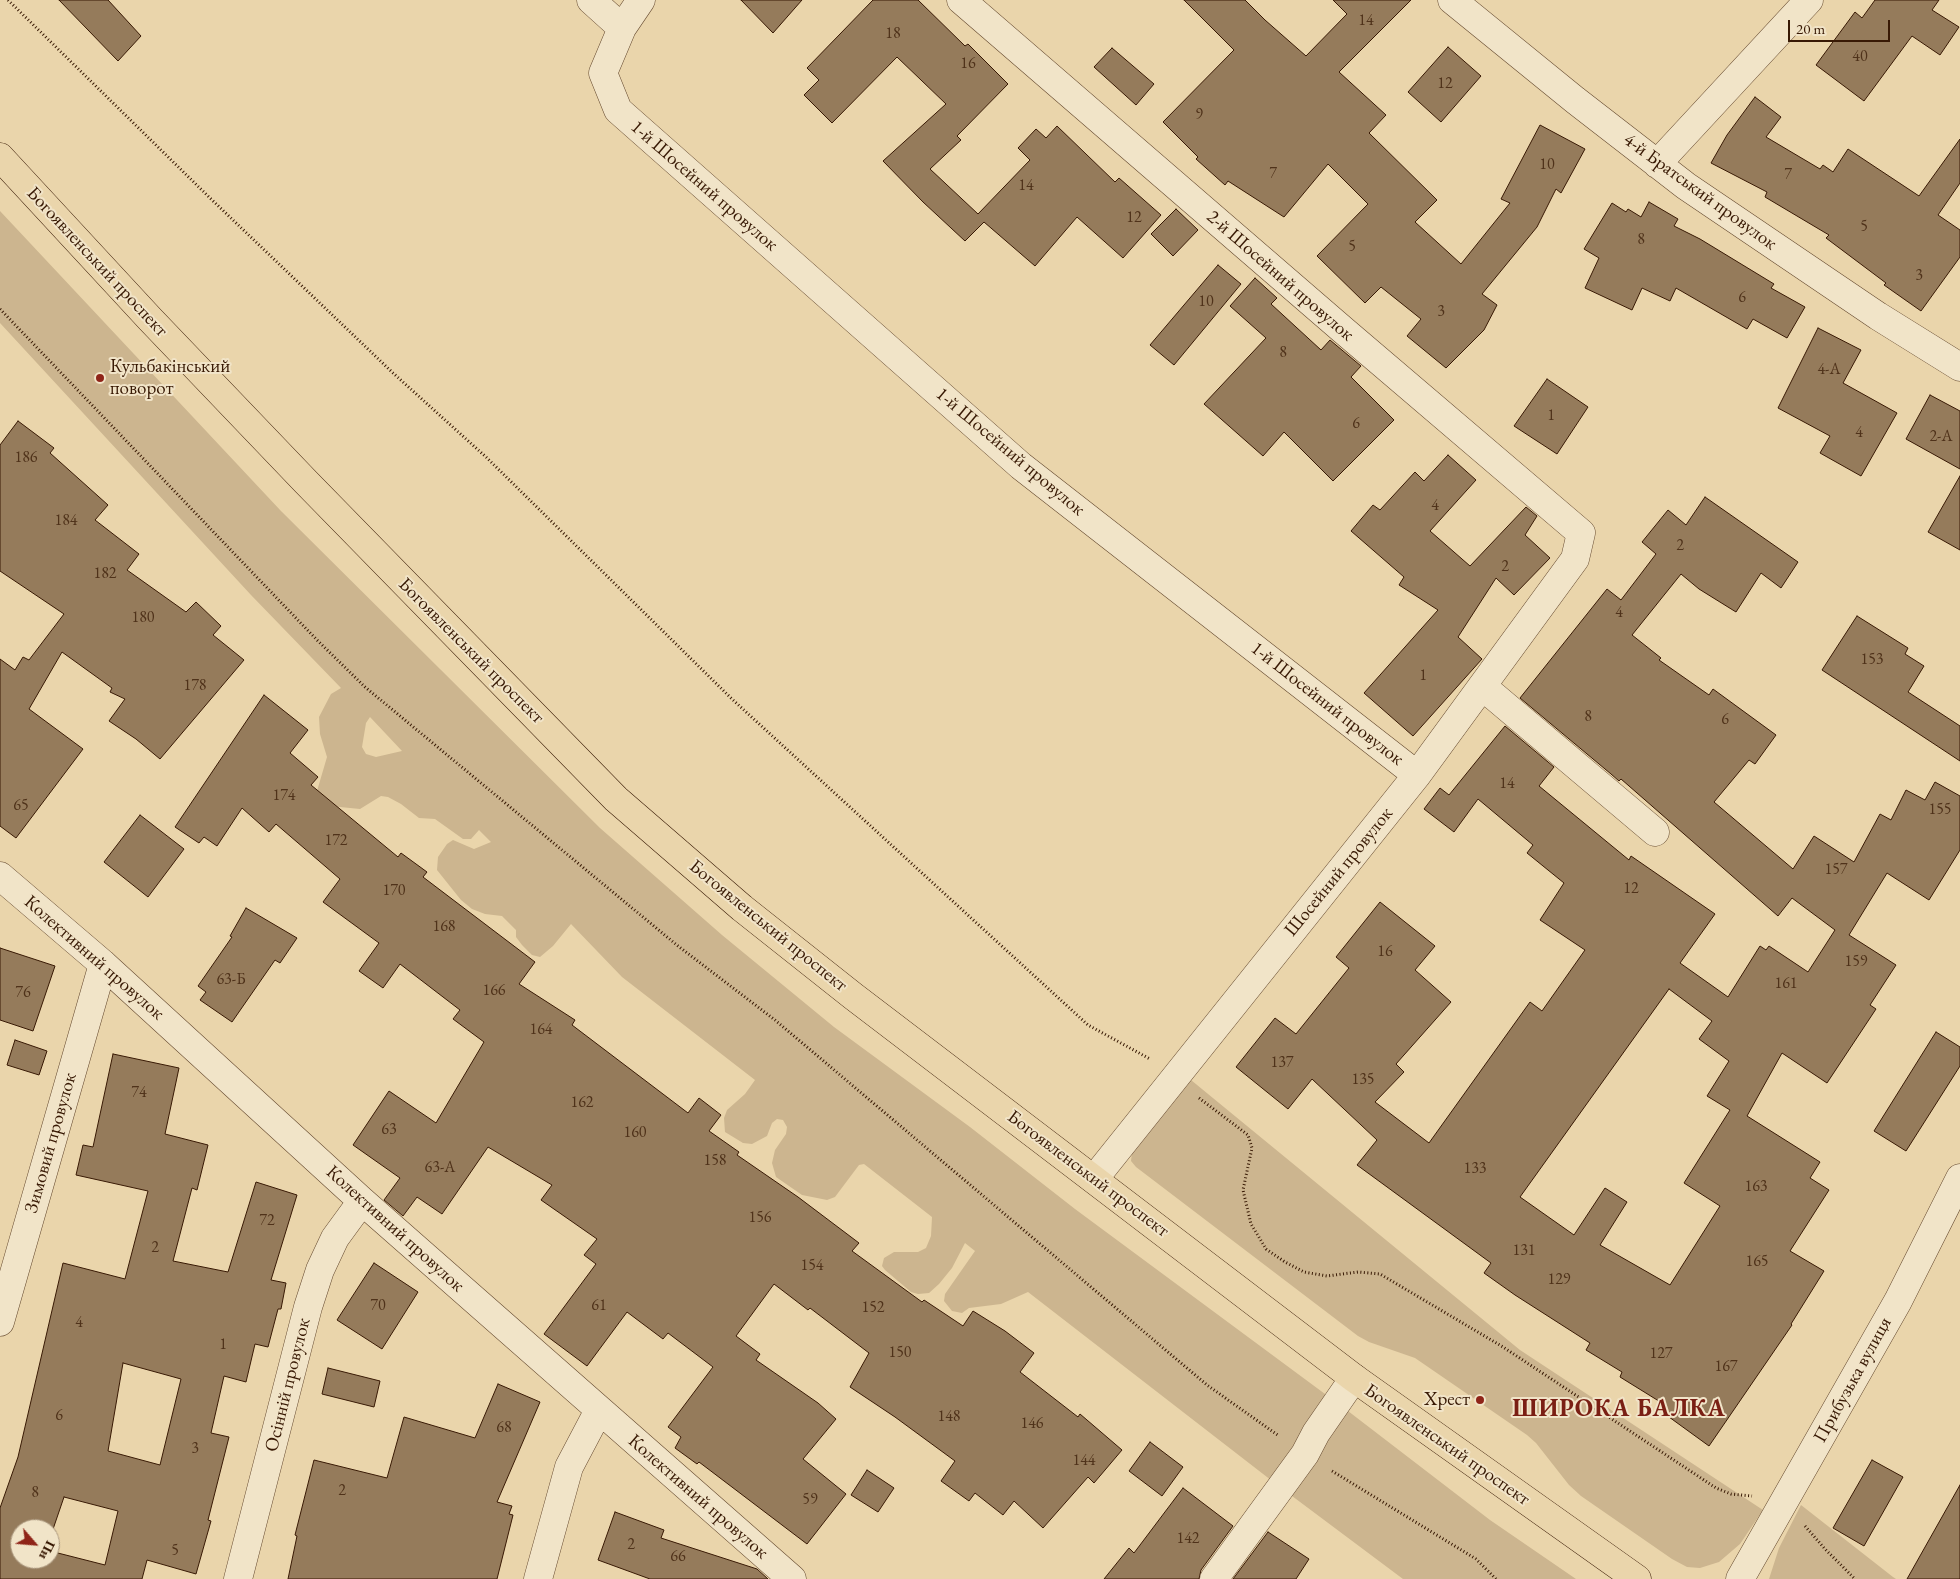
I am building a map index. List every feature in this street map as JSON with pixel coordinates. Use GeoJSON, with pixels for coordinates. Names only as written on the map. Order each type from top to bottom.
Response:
{"type":"FeatureCollection","features":[{"type":"Feature","properties":{"kind":"main road","name":"Богоявленський проспект"},"geometry":{"type":"LineString","coordinates":[[0,157],[150,319],[299,475],[616,799],[749,914],[852,996],[1354,1378],[1637,1579]]}},
{"type":"Feature","properties":{"kind":"street"},"geometry":{"type":"LineString","coordinates":[[591,0],[622,28],[642,0]]}},
{"type":"Feature","properties":{"kind":"street","name":"2-й Шосейний провулок"},"geometry":{"type":"LineString","coordinates":[[961,0],[1581,533],[1575,559]]}},
{"type":"Feature","properties":{"kind":"street","name":"4-й Братський провулок"},"geometry":{"type":"LineString","coordinates":[[1452,0],[1657,164],[1878,316],[1960,367]]}},
{"type":"Feature","properties":{"kind":"street"},"geometry":{"type":"LineString","coordinates":[[1657,164],[1809,0]]}},
{"type":"Feature","properties":{"kind":"street","name":"1-й Шосейний провулок"},"geometry":{"type":"LineString","coordinates":[[622,28],[603,73],[618,110],[1021,466],[1417,775]]}},
{"type":"Feature","properties":{"kind":"street","name":"Шосейний провулок"},"geometry":{"type":"LineString","coordinates":[[1094,1179],[1417,775],[1575,559]]}},
{"type":"Feature","properties":{"kind":"street"},"geometry":{"type":"LineString","coordinates":[[1482,686],[1655,832]]}},
{"type":"Feature","properties":{"kind":"street","name":"Колективний провулок"},"geometry":{"type":"LineString","coordinates":[[0,876],[103,964],[362,1201],[792,1579]]}},
{"type":"Feature","properties":{"kind":"street","name":"Зимовий провулок"},"geometry":{"type":"LineString","coordinates":[[0,1322],[103,964]]}},
{"type":"Feature","properties":{"kind":"street","name":"Прибузька вулиця"},"geometry":{"type":"LineString","coordinates":[[1740,1579],[1898,1301],[1960,1178]]}},
{"type":"Feature","properties":{"kind":"street","name":"Осінній провулок"},"geometry":{"type":"LineString","coordinates":[[238,1579],[308,1307],[320,1270],[336,1238],[362,1201]]}},
{"type":"Feature","properties":{"kind":"street"},"geometry":{"type":"LineString","coordinates":[[1214,1579],[1304,1454],[1354,1378]]}},
{"type":"Feature","properties":{"kind":"street"},"geometry":{"type":"LineString","coordinates":[[538,1579],[569,1467],[599,1410]]}},
{"type":"Feature","properties":{"kind":"path"},"geometry":{"type":"LineString","coordinates":[[8,0],[210,198],[393,373],[493,464],[733,700],[1088,1025],[1152,1060]]}},
{"type":"Feature","properties":{"kind":"path"},"geometry":{"type":"LineString","coordinates":[[0,309],[317,640],[365,687],[678,946],[775,1020],[1207,1384],[1304,1454],[1476,1559],[1496,1579]]}},
{"type":"Feature","properties":{"kind":"path"},"geometry":{"type":"LineString","coordinates":[[1192,1093],[1248,1135],[1252,1148],[1243,1190],[1252,1224],[1266,1249],[1304,1272],[1326,1276],[1358,1272],[1380,1274],[1503,1347],[1716,1488],[1731,1494],[1754,1496]]}},
{"type":"Feature","properties":{"kind":"path"},"geometry":{"type":"LineString","coordinates":[[1801,1521],[1825,1549],[1855,1579]]}},
{"type":"Feature","properties":{"kind":"shaded area"},"geometry":{"type":"Polygon","coordinates":[[[0,211],[281,511],[600,828],[722,935],[834,1027],[970,1127],[1075,1209],[1348,1411],[1490,1520],[1576,1579],[1403,1579],[1276,1484],[1028,1292],[1001,1304],[969,1308],[962,1313],[952,1311],[944,1301],[945,1294],[975,1251],[965,1243],[952,1268],[939,1284],[929,1293],[918,1294],[911,1292],[885,1270],[882,1266],[884,1258],[894,1252],[918,1252],[926,1248],[931,1236],[932,1217],[864,1164],[859,1165],[835,1197],[827,1200],[802,1195],[776,1177],[772,1163],[775,1150],[786,1134],[787,1127],[783,1120],[777,1119],[772,1123],[767,1136],[752,1144],[743,1143],[725,1132],[724,1118],[727,1110],[745,1094],[755,1080],[622,977],[571,924],[553,946],[540,957],[532,955],[522,945],[516,937],[516,930],[502,916],[485,914],[472,909],[461,900],[437,870],[438,857],[447,844],[453,840],[474,849],[491,842],[479,830],[471,839],[463,839],[435,819],[419,818],[388,797],[381,796],[360,809],[330,806],[317,791],[327,757],[320,734],[319,717],[331,694],[341,688],[251,595],[0,323],[0,211]],[[370,717],[366,723],[362,747],[366,754],[376,757],[402,751],[370,717]]]}},
{"type":"Feature","properties":{"kind":"shaded area"},"geometry":{"type":"Polygon","coordinates":[[[1191,1080],[1520,1350],[1763,1510],[1740,1544],[1719,1562],[1700,1568],[1687,1567],[1672,1559],[1581,1496],[1569,1485],[1536,1443],[1527,1435],[1415,1358],[1369,1342],[1358,1336],[1136,1167],[1131,1161],[1132,1152],[1191,1080]]]}},
{"type":"Feature","properties":{"kind":"shaded area"},"geometry":{"type":"Polygon","coordinates":[[[1801,1505],[1896,1579],[1769,1579],[1779,1548],[1801,1505]]]}},
{"type":"Feature","properties":{"kind":"building"},"geometry":{"type":"Polygon","coordinates":[[[59,0],[108,0],[141,36],[118,61],[59,0]]]}},
{"type":"Feature","properties":{"kind":"building"},"geometry":{"type":"Polygon","coordinates":[[[741,0],[802,0],[773,33],[741,0]]]}},
{"type":"Feature","properties":{"kind":"building"},"geometry":{"type":"Polygon","coordinates":[[[873,0],[918,0],[965,46],[968,44],[1008,84],[957,136],[961,140],[930,169],[978,214],[1030,160],[1018,148],[1036,129],[1046,138],[1057,126],[1115,182],[1119,178],[1161,215],[1123,258],[1077,217],[1035,266],[984,222],[965,241],[883,161],[946,104],[897,57],[832,123],[804,95],[819,80],[807,68],[873,0]]]}},
{"type":"Feature","properties":{"kind":"building"},"geometry":{"type":"Polygon","coordinates":[[[1184,0],[1245,0],[1306,56],[1347,14],[1333,0],[1411,0],[1339,72],[1386,115],[1369,133],[1437,200],[1415,222],[1461,264],[1510,203],[1501,199],[1540,125],[1585,149],[1561,193],[1556,189],[1537,227],[1482,294],[1497,305],[1484,330],[1446,368],[1407,336],[1421,319],[1381,287],[1365,303],[1317,256],[1368,204],[1328,164],[1284,217],[1228,181],[1225,185],[1196,159],[1198,157],[1163,122],[1234,50],[1184,0]]]}},
{"type":"Feature","properties":{"kind":"building"},"geometry":{"type":"Polygon","coordinates":[[[1875,0],[1939,0],[1932,10],[1959,27],[1940,55],[1912,36],[1864,101],[1816,65],[1855,12],[1862,18],[1875,0]]]}},
{"type":"Feature","properties":{"kind":"building"},"geometry":{"type":"Polygon","coordinates":[[[1448,47],[1481,76],[1441,122],[1408,92],[1448,47]]]}},
{"type":"Feature","properties":{"kind":"building"},"geometry":{"type":"Polygon","coordinates":[[[1112,48],[1154,84],[1136,105],[1094,67],[1112,48]]]}},
{"type":"Feature","properties":{"kind":"building"},"geometry":{"type":"Polygon","coordinates":[[[1755,97],[1781,117],[1766,137],[1820,169],[1823,165],[1833,172],[1848,149],[1919,196],[1960,139],[1960,183],[1938,215],[1960,230],[1960,257],[1921,311],[1884,285],[1886,283],[1826,238],[1829,235],[1765,197],[1767,192],[1711,163],[1727,135],[1755,97]]]}},
{"type":"Feature","properties":{"kind":"building"},"geometry":{"type":"Polygon","coordinates":[[[1649,202],[1678,219],[1674,226],[1700,239],[1774,284],[1771,288],[1805,307],[1787,338],[1753,319],[1747,329],[1676,288],[1670,301],[1642,288],[1632,310],[1585,288],[1599,258],[1584,249],[1612,203],[1626,212],[1628,209],[1641,217],[1649,202]]]}},
{"type":"Feature","properties":{"kind":"building"},"geometry":{"type":"Polygon","coordinates":[[[1176,209],[1198,230],[1173,256],[1151,234],[1176,209]]]}},
{"type":"Feature","properties":{"kind":"building"},"geometry":{"type":"Polygon","coordinates":[[[1218,265],[1241,284],[1174,365],[1150,345],[1218,265]]]}},
{"type":"Feature","properties":{"kind":"building"},"geometry":{"type":"Polygon","coordinates":[[[1255,278],[1277,298],[1271,304],[1321,350],[1330,340],[1361,366],[1351,377],[1394,420],[1333,481],[1284,432],[1263,456],[1204,404],[1266,338],[1230,306],[1255,278]]]}},
{"type":"Feature","properties":{"kind":"building"},"geometry":{"type":"Polygon","coordinates":[[[1818,328],[1861,350],[1843,383],[1897,413],[1861,476],[1820,453],[1830,436],[1778,408],[1818,328]]]}},
{"type":"Feature","properties":{"kind":"building"},"geometry":{"type":"Polygon","coordinates":[[[1547,379],[1588,407],[1557,454],[1514,426],[1547,379]]]}},
{"type":"Feature","properties":{"kind":"building"},"geometry":{"type":"Polygon","coordinates":[[[1930,395],[1960,411],[1960,469],[1906,439],[1930,395]]]}},
{"type":"Feature","properties":{"kind":"building"},"geometry":{"type":"Polygon","coordinates":[[[18,421],[54,448],[50,453],[108,505],[95,520],[139,554],[127,570],[186,612],[196,602],[221,626],[213,635],[244,660],[160,759],[136,739],[109,721],[125,699],[110,692],[112,688],[62,652],[29,709],[83,749],[16,838],[0,826],[0,659],[15,670],[23,657],[29,660],[64,614],[0,571],[0,445],[18,421]]]}},
{"type":"Feature","properties":{"kind":"building"},"geometry":{"type":"Polygon","coordinates":[[[1448,455],[1476,480],[1430,531],[1470,566],[1526,507],[1537,516],[1525,535],[1550,558],[1514,595],[1496,578],[1458,637],[1482,659],[1413,736],[1364,693],[1438,610],[1399,585],[1404,577],[1351,531],[1373,505],[1380,510],[1415,472],[1424,481],[1448,455]]]}},
{"type":"Feature","properties":{"kind":"building"},"geometry":{"type":"Polygon","coordinates":[[[1960,476],[1960,550],[1928,532],[1960,476]]]}},
{"type":"Feature","properties":{"kind":"building"},"geometry":{"type":"Polygon","coordinates":[[[1705,497],[1798,562],[1781,588],[1761,573],[1736,612],[1699,589],[1681,574],[1632,635],[1661,658],[1659,660],[1709,695],[1713,689],[1776,735],[1755,764],[1749,760],[1714,802],[1793,869],[1814,836],[1854,862],[1880,814],[1891,820],[1906,790],[1925,800],[1935,782],[1960,796],[1960,850],[1929,900],[1887,873],[1849,935],[1896,965],[1870,1005],[1876,1009],[1827,1083],[1782,1053],[1747,1116],[1820,1162],[1810,1178],[1829,1190],[1790,1251],[1824,1271],[1792,1325],[1709,1446],[1658,1409],[1662,1403],[1620,1377],[1622,1372],[1586,1350],[1590,1343],[1484,1273],[1491,1263],[1357,1165],[1377,1140],[1312,1079],[1288,1109],[1236,1067],[1275,1018],[1296,1034],[1349,968],[1336,957],[1380,902],[1435,946],[1415,970],[1451,1002],[1396,1064],[1404,1072],[1375,1102],[1429,1143],[1530,1002],[1542,1011],[1585,950],[1540,920],[1564,883],[1527,853],[1533,845],[1478,799],[1454,832],[1424,809],[1440,788],[1449,795],[1505,726],[1554,767],[1539,786],[1629,860],[1631,856],[1715,914],[1680,963],[1728,997],[1760,946],[1766,950],[1769,946],[1808,972],[1835,930],[1792,898],[1778,916],[1621,779],[1619,781],[1520,698],[1607,589],[1621,600],[1656,554],[1642,542],[1668,510],[1686,525],[1705,497]],[[1669,989],[1520,1197],[1574,1235],[1605,1188],[1627,1202],[1600,1245],[1670,1285],[1720,1206],[1684,1183],[1730,1110],[1707,1096],[1729,1061],[1699,1039],[1712,1021],[1669,989]]]}},
{"type":"Feature","properties":{"kind":"building"},"geometry":{"type":"Polygon","coordinates":[[[1857,616],[1908,648],[1905,654],[1924,666],[1908,692],[1960,726],[1960,761],[1822,670],[1857,616]]]}},
{"type":"Feature","properties":{"kind":"building"},"geometry":{"type":"Polygon","coordinates":[[[264,695],[308,730],[290,753],[318,777],[311,785],[398,857],[401,853],[427,872],[423,877],[535,962],[519,984],[575,1020],[572,1025],[688,1113],[699,1098],[721,1115],[709,1131],[739,1152],[737,1155],[798,1197],[859,1243],[852,1251],[922,1302],[924,1300],[963,1326],[973,1311],[1005,1331],[1034,1353],[1020,1372],[1078,1417],[1080,1414],[1122,1450],[1094,1483],[1088,1477],[1043,1528],[1014,1501],[1003,1515],[975,1493],[969,1501],[941,1481],[955,1461],[850,1387],[869,1353],[810,1308],[808,1310],[774,1284],[736,1336],[760,1354],[756,1360],[818,1403],[836,1419],[803,1459],[846,1494],[807,1544],[699,1462],[697,1464],[675,1448],[681,1437],[668,1427],[713,1367],[668,1333],[663,1339],[627,1312],[587,1366],[544,1334],[596,1264],[584,1255],[597,1239],[541,1200],[552,1185],[488,1147],[442,1214],[417,1197],[403,1216],[384,1200],[400,1178],[353,1145],[389,1091],[436,1123],[484,1042],[453,1019],[460,1010],[400,964],[383,988],[359,971],[379,943],[323,902],[340,879],[276,824],[269,832],[242,808],[217,846],[204,837],[199,843],[175,827],[264,695]]]}},
{"type":"Feature","properties":{"kind":"building"},"geometry":{"type":"Polygon","coordinates":[[[140,815],[184,849],[148,897],[104,862],[140,815]]]}},
{"type":"Feature","properties":{"kind":"building"},"geometry":{"type":"Polygon","coordinates":[[[246,908],[297,938],[280,963],[275,960],[232,1022],[200,1000],[206,992],[198,986],[232,937],[230,936],[246,908]]]}},
{"type":"Feature","properties":{"kind":"building"},"geometry":{"type":"Polygon","coordinates":[[[0,948],[55,966],[33,1031],[0,1020],[0,948]]]}},
{"type":"Feature","properties":{"kind":"building"},"geometry":{"type":"Polygon","coordinates":[[[1936,1032],[1960,1047],[1960,1066],[1906,1151],[1874,1131],[1936,1032]]]}},
{"type":"Feature","properties":{"kind":"building"},"geometry":{"type":"Polygon","coordinates":[[[15,1040],[47,1051],[39,1075],[7,1065],[15,1040]]]}},
{"type":"Feature","properties":{"kind":"building"},"geometry":{"type":"Polygon","coordinates":[[[113,1054],[179,1068],[165,1134],[208,1145],[197,1190],[192,1188],[173,1261],[228,1272],[256,1182],[297,1195],[271,1280],[286,1283],[281,1309],[278,1309],[268,1347],[255,1344],[246,1382],[224,1376],[211,1433],[229,1437],[208,1520],[211,1521],[196,1574],[147,1560],[142,1579],[0,1579],[0,1508],[18,1457],[63,1263],[125,1279],[148,1191],[76,1175],[83,1145],[93,1147],[113,1054]],[[123,1363],[108,1451],[160,1465],[181,1379],[123,1363]],[[64,1497],[56,1519],[10,1519],[10,1569],[60,1569],[60,1554],[105,1565],[118,1511],[64,1497]]]}},
{"type":"Feature","properties":{"kind":"building"},"geometry":{"type":"Polygon","coordinates":[[[374,1263],[418,1292],[382,1349],[337,1320],[374,1263]]]}},
{"type":"Feature","properties":{"kind":"building"},"geometry":{"type":"Polygon","coordinates":[[[328,1368],[380,1381],[374,1407],[322,1394],[328,1368]]]}},
{"type":"Feature","properties":{"kind":"building"},"geometry":{"type":"Polygon","coordinates":[[[498,1384],[540,1402],[497,1502],[512,1506],[509,1514],[513,1515],[497,1579],[288,1579],[297,1536],[295,1535],[314,1460],[387,1478],[404,1417],[475,1438],[498,1384]]]}},
{"type":"Feature","properties":{"kind":"building"},"geometry":{"type":"Polygon","coordinates":[[[1150,1442],[1183,1467],[1162,1496],[1129,1471],[1150,1442]]]}},
{"type":"Feature","properties":{"kind":"building"},"geometry":{"type":"Polygon","coordinates":[[[1872,1460],[1903,1477],[1864,1546],[1833,1528],[1872,1460]]]}},
{"type":"Feature","properties":{"kind":"building"},"geometry":{"type":"Polygon","coordinates":[[[867,1470],[894,1488],[878,1512],[851,1495],[867,1470]]]}},
{"type":"Feature","properties":{"kind":"building"},"geometry":{"type":"Polygon","coordinates":[[[1960,1485],[1960,1579],[1907,1579],[1960,1485]]]}},
{"type":"Feature","properties":{"kind":"building"},"geometry":{"type":"Polygon","coordinates":[[[1183,1488],[1233,1526],[1201,1570],[1199,1579],[1104,1579],[1129,1548],[1134,1553],[1183,1488]]]}},
{"type":"Feature","properties":{"kind":"building"},"geometry":{"type":"Polygon","coordinates":[[[615,1512],[664,1530],[661,1538],[757,1569],[768,1579],[650,1579],[598,1560],[615,1512]]]}},
{"type":"Feature","properties":{"kind":"building"},"geometry":{"type":"Polygon","coordinates":[[[1268,1532],[1309,1559],[1296,1579],[1233,1579],[1268,1532]]]}},
{"type":"Feature","properties":{"kind":"place","name":"Кульбакінський поворот"},"geometry":{"type":"Point","coordinates":[100,378]}},
{"type":"Feature","properties":{"kind":"place","name":"Хрест"},"geometry":{"type":"Point","coordinates":[1480,1400]}},
{"type":"Feature","properties":{"kind":"district","name":"ШИРОКА БАЛКА"},"geometry":{"type":"Point","coordinates":[1619,1409]}}]}
